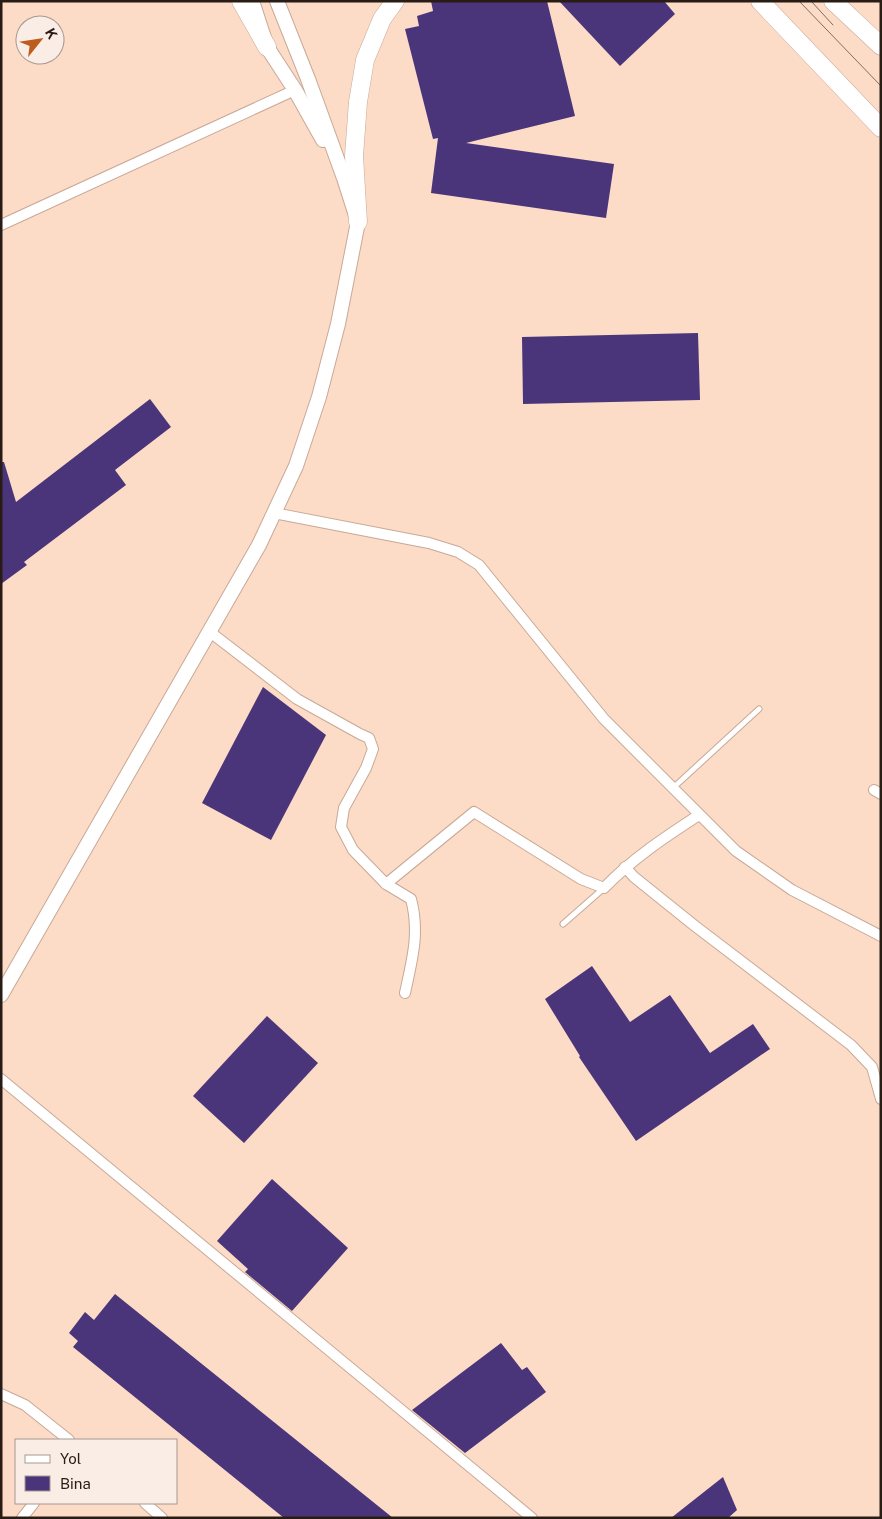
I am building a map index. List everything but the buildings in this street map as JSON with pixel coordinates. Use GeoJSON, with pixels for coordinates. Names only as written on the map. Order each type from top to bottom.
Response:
{"type":"FeatureCollection","features":[{"type":"Feature","properties":{"kind":"highway"},"geometry":{"type":"LineString","coordinates":[[241,1],[267,47]]}},
{"type":"Feature","properties":{"kind":"highway"},"geometry":{"type":"LineString","coordinates":[[358,222],[354,156],[358,102],[365,60],[382,19],[395,1]]}},
{"type":"Feature","properties":{"kind":"highway"},"geometry":{"type":"LineString","coordinates":[[752,1],[790,32]]}},
{"type":"Feature","properties":{"kind":"highway"},"geometry":{"type":"LineString","coordinates":[[760,1],[881,128]]}},
{"type":"Feature","properties":{"kind":"highway"},"geometry":{"type":"LineString","coordinates":[[833,1],[881,46]]}},
{"type":"Feature","properties":{"kind":"highway"},"geometry":{"type":"LineString","coordinates":[[851,1],[881,38]]}},
{"type":"Feature","properties":{"kind":"street"},"geometry":{"type":"LineString","coordinates":[[252,1],[267,47],[295,90],[344,178]]}},
{"type":"Feature","properties":{"kind":"street"},"geometry":{"type":"LineString","coordinates":[[1,995],[260,545],[296,466],[319,397],[338,324],[358,222],[308,79],[276,1]]}},
{"type":"Feature","properties":{"kind":"street"},"geometry":{"type":"LineString","coordinates":[[1,224],[295,90]]}},
{"type":"Feature","properties":{"kind":"street"},"geometry":{"type":"LineString","coordinates":[[274,513],[429,543],[458,552],[479,566],[604,719],[736,851],[792,890],[881,936]]}},
{"type":"Feature","properties":{"kind":"street"},"geometry":{"type":"LineString","coordinates":[[210,632],[297,699],[369,738],[374,749],[344,808],[342,827],[353,850],[386,884],[412,899],[416,916],[416,942],[405,993]]}},
{"type":"Feature","properties":{"kind":"street"},"geometry":{"type":"LineString","coordinates":[[386,884],[474,812],[581,879],[604,888],[625,867],[699,814]]}},
{"type":"Feature","properties":{"kind":"street"},"geometry":{"type":"LineString","coordinates":[[625,867],[634,877],[695,926],[851,1045],[872,1067],[879,1079],[881,1099]]}},
{"type":"Feature","properties":{"kind":"street"},"geometry":{"type":"LineString","coordinates":[[1,1079],[532,1518]]}},
{"type":"Feature","properties":{"kind":"street"},"geometry":{"type":"LineString","coordinates":[[1,1394],[24,1406],[67,1439]]}},
{"type":"Feature","properties":{"kind":"street"},"geometry":{"type":"LineString","coordinates":[[22,1518],[33,1504]]}},
{"type":"Feature","properties":{"kind":"street"},"geometry":{"type":"LineString","coordinates":[[146,1504],[162,1518]]}},
{"type":"Feature","properties":{"kind":"lane"},"geometry":{"type":"LineString","coordinates":[[673,788],[759,709]]}},
{"type":"Feature","properties":{"kind":"lane"},"geometry":{"type":"LineString","coordinates":[[562,924],[604,888]]}},
{"type":"Feature","properties":{"kind":"tram line"},"geometry":{"type":"LineString","coordinates":[[799,1],[881,86]]}},
{"type":"Feature","properties":{"kind":"tram line"},"geometry":{"type":"LineString","coordinates":[[811,1],[833,25]]}}]}
